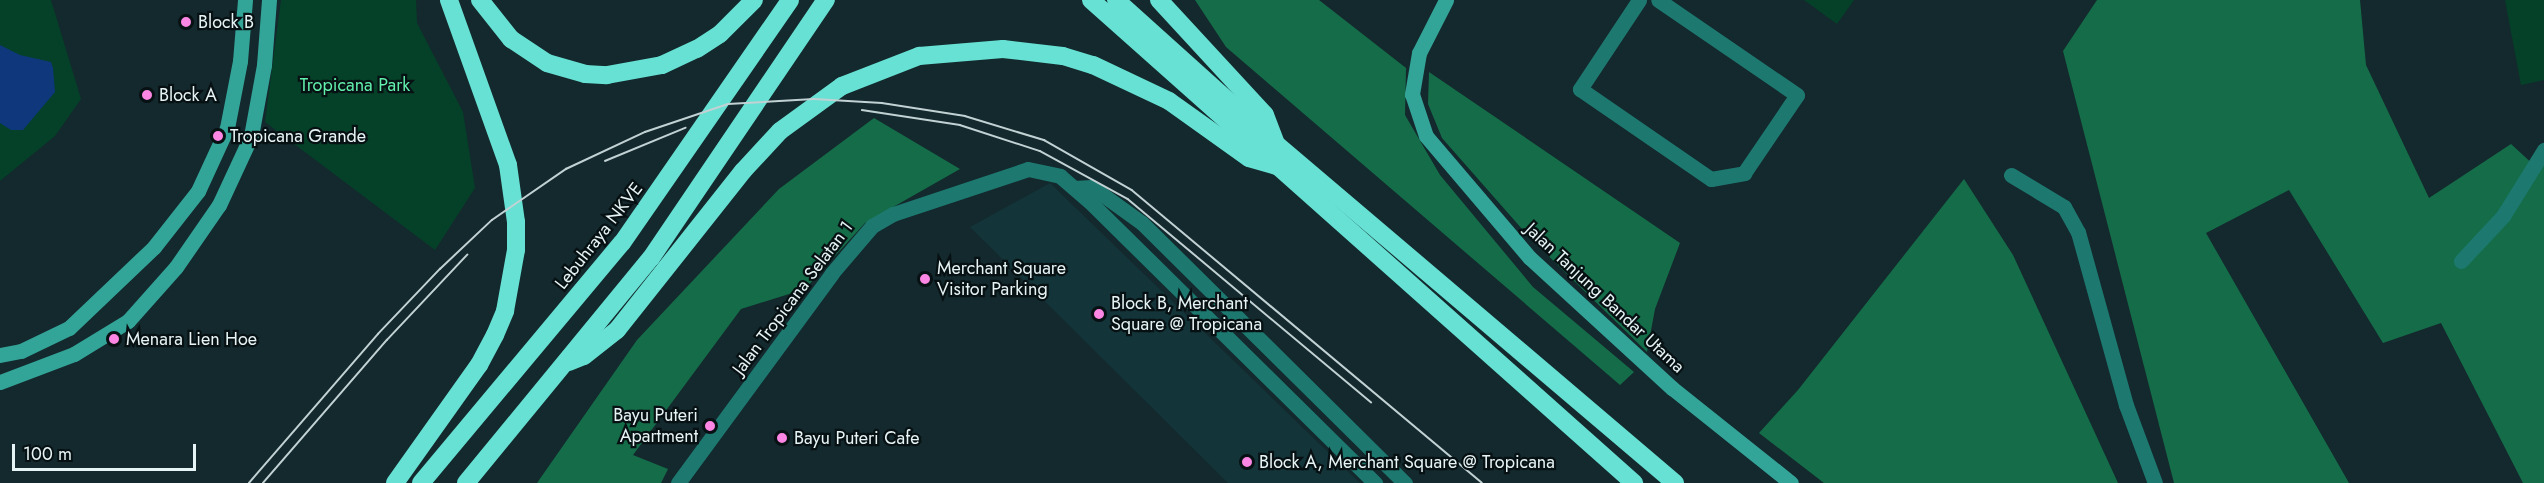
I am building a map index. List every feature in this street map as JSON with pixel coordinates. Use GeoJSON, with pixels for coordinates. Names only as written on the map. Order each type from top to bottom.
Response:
{"type":"FeatureCollection","features":[{"type":"Feature","properties":{"kind":"highway"},"geometry":{"type":"LineString","coordinates":[[395,483],[479,365],[505,311],[516,250],[508,165],[449,0]]}},
{"type":"Feature","properties":{"kind":"highway"},"geometry":{"type":"LineString","coordinates":[[480,0],[511,39],[547,63],[585,74],[608,75],[662,65],[697,49],[720,34],[754,0]]}},
{"type":"Feature","properties":{"kind":"highway","name":"Lebuhraya NKVE"},"geometry":{"type":"LineString","coordinates":[[422,483],[622,243],[790,0]]}},
{"type":"Feature","properties":{"kind":"highway"},"geometry":{"type":"LineString","coordinates":[[466,483],[569,362],[690,204],[826,0]]}},
{"type":"Feature","properties":{"kind":"highway"},"geometry":{"type":"LineString","coordinates":[[1091,0],[1634,483]]}},
{"type":"Feature","properties":{"kind":"highway"},"geometry":{"type":"LineString","coordinates":[[1116,0],[1275,142],[1676,483]]}},
{"type":"Feature","properties":{"kind":"highway"},"geometry":{"type":"LineString","coordinates":[[1159,0],[1265,115],[1275,142]]}},
{"type":"Feature","properties":{"kind":"highway"},"geometry":{"type":"LineString","coordinates":[[569,362],[584,356],[617,330],[743,171],[794,119],[865,75],[919,56],[1003,50],[1063,56],[1093,65],[1169,101],[1249,158],[1277,166]]}},
{"type":"Feature","properties":{"kind":"main road"},"geometry":{"type":"LineString","coordinates":[[0,355],[21,351],[69,328],[154,247],[198,191],[227,128],[240,61],[245,0]]}},
{"type":"Feature","properties":{"kind":"main road"},"geometry":{"type":"LineString","coordinates":[[0,382],[74,354],[128,321],[188,250],[219,206],[251,136],[264,66],[269,0]]}},
{"type":"Feature","properties":{"kind":"main road","name":"Jalan Tanjung Bandar Utama"},"geometry":{"type":"LineString","coordinates":[[1446,0],[1419,52],[1412,94],[1426,136],[1530,258],[1672,388],[1791,483]]}},
{"type":"Feature","properties":{"kind":"street"},"geometry":{"type":"LineString","coordinates":[[1639,0],[1580,89],[1711,179],[1744,173],[1797,95],[1658,0]]}},
{"type":"Feature","properties":{"kind":"street"},"geometry":{"type":"LineString","coordinates":[[2461,261],[2503,216],[2544,150]]}},
{"type":"Feature","properties":{"kind":"street","name":"Jalan Tropicana Selatan 1"},"geometry":{"type":"LineString","coordinates":[[678,483],[832,273],[872,226],[893,214],[1028,169],[1060,176],[1074,188],[1375,483]]}},
{"type":"Feature","properties":{"kind":"street"},"geometry":{"type":"LineString","coordinates":[[2011,175],[2064,207],[2078,232],[2126,405],[2155,483]]}},
{"type":"Feature","properties":{"kind":"street","name":"Jalan Tropicana Selatan 1"},"geometry":{"type":"LineString","coordinates":[[1074,188],[1092,187],[1142,223],[1405,483]]}},
{"type":"Feature","properties":{"kind":"shaded area"},"geometry":{"type":"Polygon","coordinates":[[[1050,183],[1360,483],[1228,483],[970,227],[1050,183]]]}},
{"type":"Feature","properties":{"kind":"green space"},"geometry":{"type":"Polygon","coordinates":[[[0,0],[51,0],[81,99],[55,136],[0,181],[0,0]]]}},
{"type":"Feature","properties":{"kind":"green space","name":"Tropicana Park"},"geometry":{"type":"Polygon","coordinates":[[[281,0],[416,0],[417,23],[463,112],[475,188],[435,250],[265,122],[281,0]]]}},
{"type":"Feature","properties":{"kind":"green space"},"geometry":{"type":"Polygon","coordinates":[[[1195,0],[1319,0],[1406,68],[1405,115],[1440,175],[1533,287],[1634,372],[1620,385],[1226,47],[1195,0]]]}},
{"type":"Feature","properties":{"kind":"green space"},"geometry":{"type":"Polygon","coordinates":[[[1804,0],[1854,0],[1837,24],[1804,0]]]}},
{"type":"Feature","properties":{"kind":"green space"},"geometry":{"type":"Polygon","coordinates":[[[2097,0],[2360,0],[2366,65],[2429,198],[2511,144],[2536,167],[2544,160],[2544,483],[2523,483],[2441,323],[2383,343],[2289,190],[2206,233],[2349,483],[2174,483],[2063,51],[2097,0]]]}},
{"type":"Feature","properties":{"kind":"green space"},"geometry":{"type":"Polygon","coordinates":[[[2505,0],[2544,0],[2544,80],[2521,85],[2505,0]]]}},
{"type":"Feature","properties":{"kind":"green space"},"geometry":{"type":"Polygon","coordinates":[[[1429,72],[1680,243],[1655,309],[1647,352],[1529,237],[1442,138],[1428,104],[1429,72]]]}},
{"type":"Feature","properties":{"kind":"green space"},"geometry":{"type":"Polygon","coordinates":[[[874,118],[960,169],[865,223],[805,289],[741,309],[633,455],[668,469],[661,483],[537,483],[637,340],[779,189],[874,118]]]}},
{"type":"Feature","properties":{"kind":"green space"},"geometry":{"type":"Polygon","coordinates":[[[1964,179],[2013,255],[2118,483],[1824,483],[1759,433],[1798,390],[1964,179]]]}},
{"type":"Feature","properties":{"kind":"water"},"geometry":{"type":"Polygon","coordinates":[[[0,45],[20,55],[51,62],[53,68],[55,92],[23,130],[11,130],[0,123],[0,45]]]}},
{"type":"Feature","properties":{"kind":"tram line"},"geometry":{"type":"LineString","coordinates":[[249,483],[378,334],[440,269],[492,220],[566,169],[645,132],[728,104],[814,99],[882,103],[965,116],[1044,140],[1132,190],[1482,483]]}},
{"type":"Feature","properties":{"kind":"tram line"},"geometry":{"type":"LineString","coordinates":[[862,110],[960,125],[1040,151],[1128,199],[1371,402]]}},
{"type":"Feature","properties":{"kind":"tram line"},"geometry":{"type":"LineString","coordinates":[[605,161],[685,128]]}},
{"type":"Feature","properties":{"kind":"tram line"},"geometry":{"type":"LineString","coordinates":[[263,483],[387,340],[467,255]]}},
{"type":"Feature","properties":{"kind":"place","name":"Block B"},"geometry":{"type":"Point","coordinates":[186,22]}},
{"type":"Feature","properties":{"kind":"place","name":"Block A"},"geometry":{"type":"Point","coordinates":[147,95]}},
{"type":"Feature","properties":{"kind":"place","name":"Tropicana Grande"},"geometry":{"type":"Point","coordinates":[218,136]}},
{"type":"Feature","properties":{"kind":"place","name":"Merchant Square Visitor Parking"},"geometry":{"type":"Point","coordinates":[925,279]}},
{"type":"Feature","properties":{"kind":"place","name":"Block B, Merchant Square @ Tropicana"},"geometry":{"type":"Point","coordinates":[1099,314]}},
{"type":"Feature","properties":{"kind":"place","name":"Menara Lien Hoe"},"geometry":{"type":"Point","coordinates":[114,339]}},
{"type":"Feature","properties":{"kind":"place","name":"Bayu Puteri Apartment"},"geometry":{"type":"Point","coordinates":[710,426]}},
{"type":"Feature","properties":{"kind":"place","name":"Bayu Puteri Cafe"},"geometry":{"type":"Point","coordinates":[782,438]}},
{"type":"Feature","properties":{"kind":"place","name":"Block A, Merchant Square @ Tropicana"},"geometry":{"type":"Point","coordinates":[1247,462]}}]}
